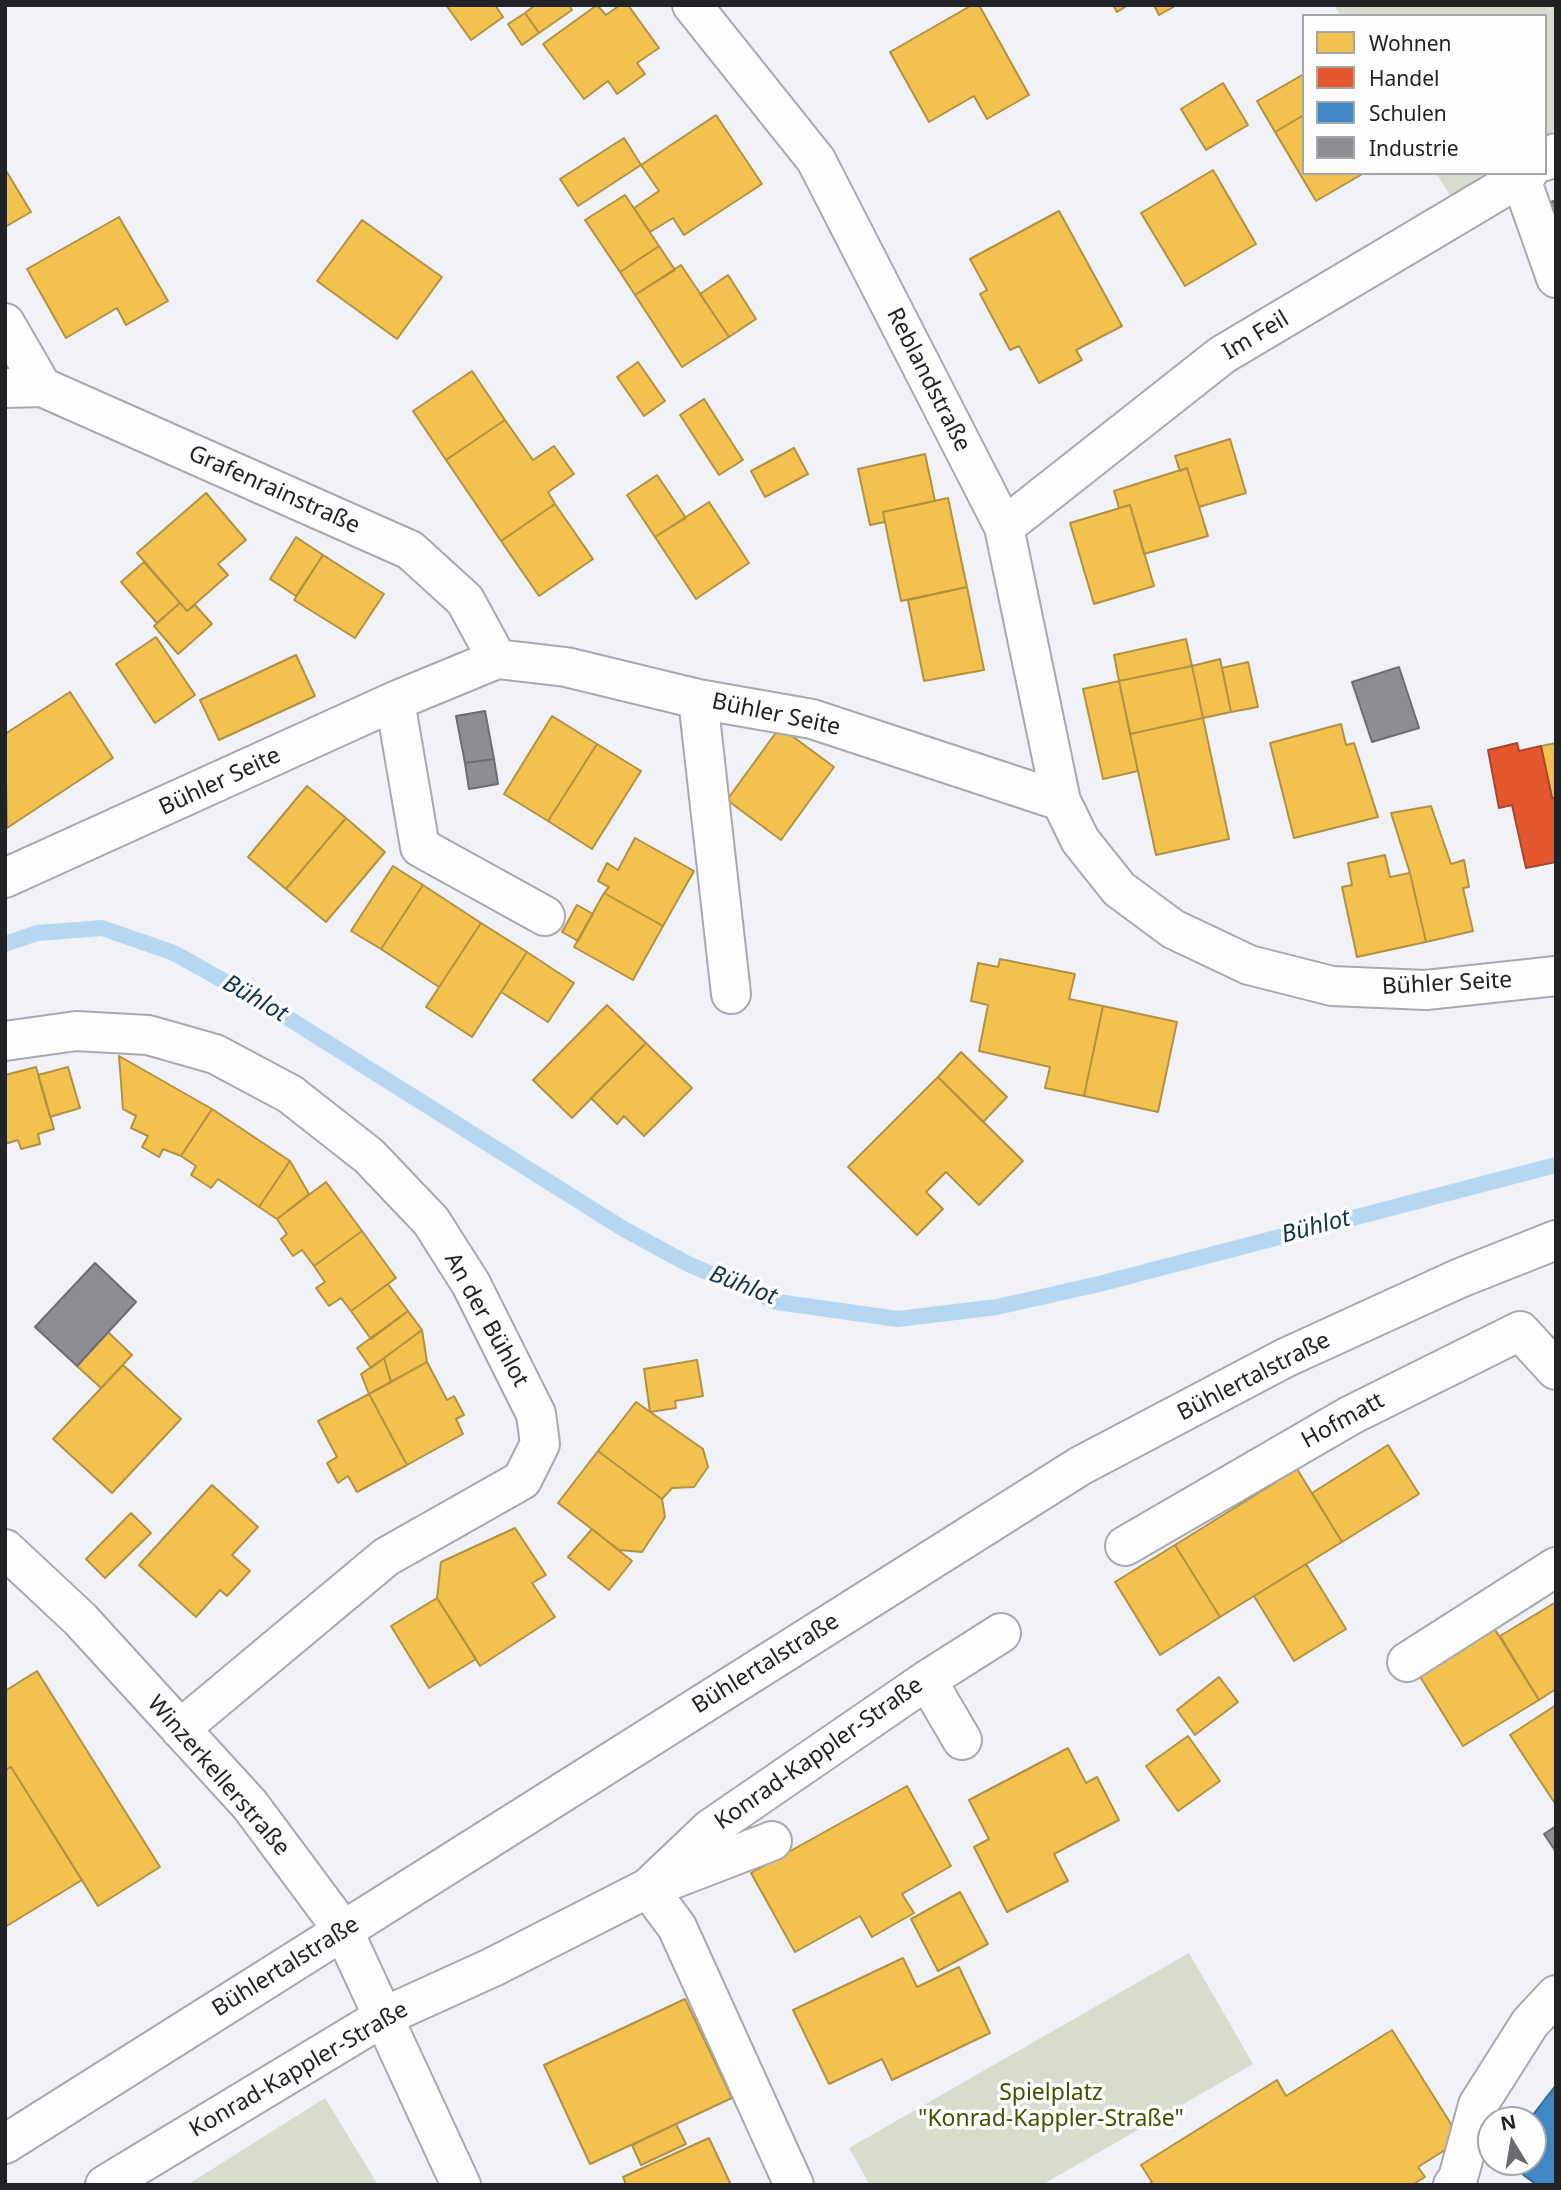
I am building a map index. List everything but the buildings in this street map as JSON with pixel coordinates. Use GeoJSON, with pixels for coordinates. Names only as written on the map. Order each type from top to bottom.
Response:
{"type":"FeatureCollection","features":[{"type":"Feature","properties":{"kind":"street","name":"Reblandstraße"},"geometry":{"type":"LineString","coordinates":[[692,5],[816,160],[1004,527],[1061,801]]}},
{"type":"Feature","properties":{"kind":"street","name":"Im Feil"},"geometry":{"type":"LineString","coordinates":[[1004,527],[1222,355],[1524,175]]}},
{"type":"Feature","properties":{"kind":"street"},"geometry":{"type":"LineString","coordinates":[[1532,175],[1556,278]]}},
{"type":"Feature","properties":{"kind":"street"},"geometry":{"type":"LineString","coordinates":[[5,323],[24,387]]}},
{"type":"Feature","properties":{"kind":"street","name":"Grafenrainstraße"},"geometry":{"type":"LineString","coordinates":[[24,387],[410,550],[465,600],[497,659]]}},
{"type":"Feature","properties":{"kind":"street","name":"Bühler Seite"},"geometry":{"type":"LineString","coordinates":[[5,878],[395,701],[497,659],[566,667],[698,699],[812,719],[1061,801],[1080,840],[1119,889],[1173,929],[1249,965],[1332,986],[1426,990],[1556,976]]}},
{"type":"Feature","properties":{"kind":"street"},"geometry":{"type":"LineString","coordinates":[[698,699],[731,994]]}},
{"type":"Feature","properties":{"kind":"street"},"geometry":{"type":"LineString","coordinates":[[395,701],[420,847],[545,916]]}},
{"type":"Feature","properties":{"kind":"street","name":"An der Bühlot"},"geometry":{"type":"LineString","coordinates":[[5,1041],[76,1031],[148,1035],[215,1054],[290,1094],[369,1156],[430,1221],[471,1284],[536,1414],[541,1444],[522,1480],[386,1557],[180,1729]]}},
{"type":"Feature","properties":{"kind":"street","name":"Bühlertalstraße"},"geometry":{"type":"LineString","coordinates":[[5,2144],[1080,1466],[1285,1358],[1460,1278],[1556,1240]]}},
{"type":"Feature","properties":{"kind":"street","name":"Hofmatt"},"geometry":{"type":"LineString","coordinates":[[1125,1546],[1352,1415],[1520,1331],[1556,1370]]}},
{"type":"Feature","properties":{"kind":"street","name":"Winzerkellerstraße"},"geometry":{"type":"LineString","coordinates":[[5,1549],[80,1619],[250,1805],[343,1930],[461,2185]]}},
{"type":"Feature","properties":{"kind":"street"},"geometry":{"type":"LineString","coordinates":[[1407,1662],[1556,1567]]}},
{"type":"Feature","properties":{"kind":"street","name":"Konrad-Kappler-Straße"},"geometry":{"type":"LineString","coordinates":[[105,2185],[383,2017],[493,1967],[648,1888],[710,1829],[927,1680],[1001,1633]]}},
{"type":"Feature","properties":{"kind":"street"},"geometry":{"type":"LineString","coordinates":[[927,1680],[962,1740]]}},
{"type":"Feature","properties":{"kind":"street"},"geometry":{"type":"LineString","coordinates":[[772,1841],[648,1888],[677,1927],[794,2185]]}},
{"type":"Feature","properties":{"kind":"street"},"geometry":{"type":"LineString","coordinates":[[1453,2185],[1458,2178],[1478,2105],[1530,2023],[1556,1995]]}},
{"type":"Feature","properties":{"kind":"green space"},"geometry":{"type":"Polygon","coordinates":[[[1334,5],[1556,5],[1556,129],[1547,136],[1547,14],[1340,14],[1334,5]]]}},
{"type":"Feature","properties":{"kind":"green space"},"geometry":{"type":"Polygon","coordinates":[[[1437,175],[1489,175],[1453,200],[1437,175]]]}},
{"type":"Feature","properties":{"kind":"green space","name":"Spielplatz \"Konrad-Kappler-Straße\""},"geometry":{"type":"Polygon","coordinates":[[[1189,1953],[1253,2064],[1042,2185],[870,2185],[849,2148],[1189,1953]]]}},
{"type":"Feature","properties":{"kind":"green space"},"geometry":{"type":"Polygon","coordinates":[[[325,2098],[378,2185],[187,2185],[325,2098]]]}},
{"type":"Feature","properties":{"kind":"waterway","name":"Bühlot"},"geometry":{"type":"LineString","coordinates":[[5,944],[37,933],[102,928],[174,953],[272,1008],[622,1228],[688,1264],[777,1302],[898,1319],[997,1307],[1099,1284],[1556,1165]]}}]}
